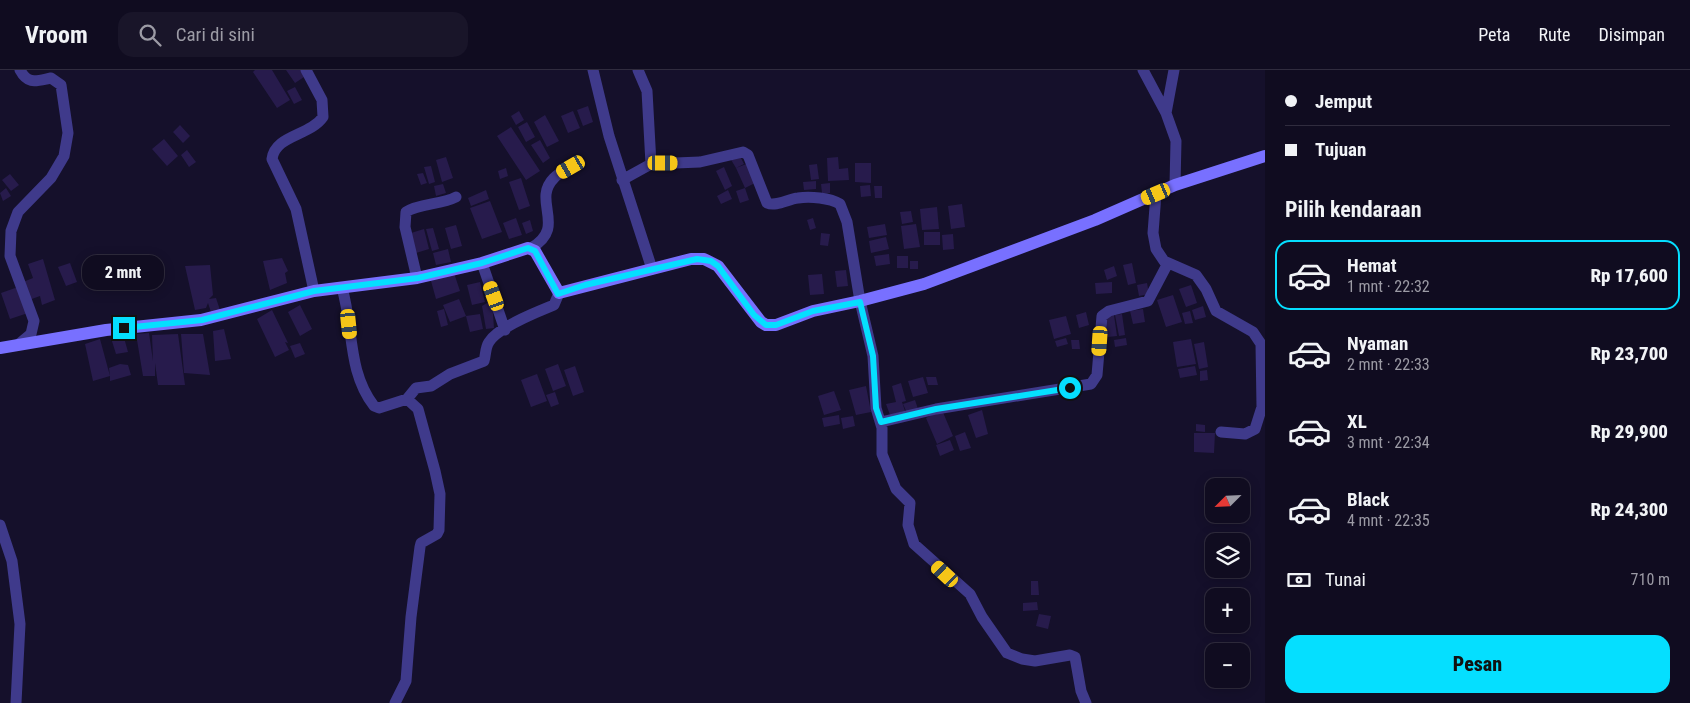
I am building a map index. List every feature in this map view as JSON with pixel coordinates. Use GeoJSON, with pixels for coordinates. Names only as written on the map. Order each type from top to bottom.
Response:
{"type":"FeatureCollection","features":[{"type":"Feature","properties":{"kind":"street"},"geometry":{"type":"LineString","coordinates":[[19,344],[31,334],[34,321],[10,256],[11,231],[18,212],[61,164],[68,133],[61,85],[51,78],[34,82],[29,80],[20,70]]}},
{"type":"Feature","properties":{"kind":"street"},"geometry":{"type":"LineString","coordinates":[[306,70],[322,100],[322,117],[312,129],[280,144],[273,152],[272,159],[296,209],[314,291]]}},
{"type":"Feature","properties":{"kind":"street"},"geometry":{"type":"LineString","coordinates":[[593,70],[622,180],[652,269]]}},
{"type":"Feature","properties":{"kind":"street"},"geometry":{"type":"LineString","coordinates":[[638,70],[647,91],[652,164]]}},
{"type":"Feature","properties":{"kind":"street"},"geometry":{"type":"LineString","coordinates":[[1143,70],[1166,112],[1176,142],[1175,186]]}},
{"type":"Feature","properties":{"kind":"street"},"geometry":{"type":"LineString","coordinates":[[1166,112],[1174,70]]}},
{"type":"Feature","properties":{"kind":"street"},"geometry":{"type":"LineString","coordinates":[[622,180],[652,164],[700,162],[745,152],[767,203],[774,204],[798,198],[838,202],[843,208],[847,222],[860,302],[873,356],[876,408],[881,422],[882,454],[896,489],[910,503],[908,525],[916,547],[970,594],[982,617],[1007,653],[1022,659],[1035,661],[1070,655],[1075,657],[1081,691],[1086,703]]}},
{"type":"Feature","properties":{"kind":"street"},"geometry":{"type":"LineString","coordinates":[[558,294],[691,260],[711,261],[718,266],[754,315],[766,325],[776,325],[813,311],[860,302],[924,284],[1095,220],[1175,186],[1265,156]]}},
{"type":"Feature","properties":{"kind":"street"},"geometry":{"type":"LineString","coordinates":[[0,348],[106,330],[202,320],[314,291],[418,278],[482,263],[531,248],[542,242],[548,232],[546,201],[550,183],[554,177],[571,167]]}},
{"type":"Feature","properties":{"kind":"street"},"geometry":{"type":"LineString","coordinates":[[1156,194],[1153,233],[1156,249],[1164,261],[1196,275],[1206,289],[1216,311],[1254,332],[1261,344],[1262,407],[1255,429],[1245,434],[1221,432]]}},
{"type":"Feature","properties":{"kind":"street"},"geometry":{"type":"LineString","coordinates":[[418,278],[405,227],[406,212],[410,209],[442,203],[456,197]]}},
{"type":"Feature","properties":{"kind":"street"},"geometry":{"type":"LineString","coordinates":[[342,288],[347,306],[356,372],[366,394],[377,408],[407,399],[416,388],[430,386],[450,374],[484,361],[487,344],[522,318],[554,305],[558,294],[535,251],[531,248]]}},
{"type":"Feature","properties":{"kind":"street"},"geometry":{"type":"LineString","coordinates":[[482,263],[506,330]]}},
{"type":"Feature","properties":{"kind":"street"},"geometry":{"type":"LineString","coordinates":[[881,422],[936,409],[1091,384],[1097,375],[1102,316],[1109,311],[1148,301],[1168,264]]}},
{"type":"Feature","properties":{"kind":"street"},"geometry":{"type":"LineString","coordinates":[[395,703],[406,681],[411,618],[420,548],[426,540],[437,534],[441,509],[435,470],[420,416],[412,401],[407,399]]}},
{"type":"Feature","properties":{"kind":"street"},"geometry":{"type":"LineString","coordinates":[[0,525],[12,561],[20,624],[16,703]]}},
{"type":"Feature","properties":{"kind":"building"},"geometry":{"type":"Polygon","coordinates":[[[255,70],[272,70],[290,100],[277,108],[253,72],[255,70]]]}},
{"type":"Feature","properties":{"kind":"building"},"geometry":{"type":"Polygon","coordinates":[[[286,70],[304,70],[307,75],[295,83],[286,70]]]}},
{"type":"Feature","properties":{"kind":"building"},"geometry":{"type":"Polygon","coordinates":[[[295,87],[302,100],[294,104],[287,91],[295,87]]]}},
{"type":"Feature","properties":{"kind":"building"},"geometry":{"type":"Polygon","coordinates":[[[588,106],[593,122],[583,126],[577,110],[588,106]]]}},
{"type":"Feature","properties":{"kind":"building"},"geometry":{"type":"Polygon","coordinates":[[[519,111],[524,120],[516,125],[511,116],[519,111]]]}},
{"type":"Feature","properties":{"kind":"building"},"geometry":{"type":"Polygon","coordinates":[[[573,111],[580,128],[568,133],[561,116],[573,111]]]}},
{"type":"Feature","properties":{"kind":"building"},"geometry":{"type":"Polygon","coordinates":[[[545,115],[559,141],[547,147],[534,122],[545,115]]]}},
{"type":"Feature","properties":{"kind":"building"},"geometry":{"type":"Polygon","coordinates":[[[527,122],[535,137],[526,142],[518,127],[527,122]]]}},
{"type":"Feature","properties":{"kind":"building"},"geometry":{"type":"Polygon","coordinates":[[[180,125],[190,136],[183,143],[173,132],[180,125]]]}},
{"type":"Feature","properties":{"kind":"building"},"geometry":{"type":"Polygon","coordinates":[[[511,127],[540,171],[526,180],[497,136],[511,127]]]}},
{"type":"Feature","properties":{"kind":"building"},"geometry":{"type":"Polygon","coordinates":[[[164,139],[178,156],[167,166],[152,149],[164,139]]]}},
{"type":"Feature","properties":{"kind":"building"},"geometry":{"type":"Polygon","coordinates":[[[540,140],[550,158],[543,163],[531,145],[540,140]]]}},
{"type":"Feature","properties":{"kind":"building"},"geometry":{"type":"Polygon","coordinates":[[[187,150],[196,162],[189,167],[181,155],[187,150]]]}},
{"type":"Feature","properties":{"kind":"building"},"geometry":{"type":"Polygon","coordinates":[[[739,154],[744,164],[736,168],[730,158],[739,154]]]}},
{"type":"Feature","properties":{"kind":"building"},"geometry":{"type":"Polygon","coordinates":[[[446,157],[453,178],[442,182],[436,160],[446,157]]]}},
{"type":"Feature","properties":{"kind":"building"},"geometry":{"type":"Polygon","coordinates":[[[838,157],[839,169],[848,168],[849,180],[828,181],[827,158],[838,157]]]}},
{"type":"Feature","properties":{"kind":"building"},"geometry":{"type":"Polygon","coordinates":[[[749,163],[757,182],[745,188],[736,168],[749,163]]]}},
{"type":"Feature","properties":{"kind":"building"},"geometry":{"type":"Polygon","coordinates":[[[855,163],[871,163],[871,183],[855,182],[855,163]]]}},
{"type":"Feature","properties":{"kind":"building"},"geometry":{"type":"Polygon","coordinates":[[[817,164],[819,179],[811,180],[809,165],[817,164]]]}},
{"type":"Feature","properties":{"kind":"building"},"geometry":{"type":"Polygon","coordinates":[[[431,166],[435,182],[429,184],[424,167],[431,166]]]}},
{"type":"Feature","properties":{"kind":"building"},"geometry":{"type":"Polygon","coordinates":[[[724,167],[732,186],[725,190],[716,171],[724,167]]]}},
{"type":"Feature","properties":{"kind":"building"},"geometry":{"type":"Polygon","coordinates":[[[506,168],[508,176],[500,179],[498,171],[506,168]]]}},
{"type":"Feature","properties":{"kind":"building"},"geometry":{"type":"Polygon","coordinates":[[[423,173],[427,183],[421,185],[417,174],[423,173]]]}},
{"type":"Feature","properties":{"kind":"building"},"geometry":{"type":"Polygon","coordinates":[[[10,174],[19,185],[11,191],[2,180],[10,174]]]}},
{"type":"Feature","properties":{"kind":"building"},"geometry":{"type":"Polygon","coordinates":[[[521,178],[530,206],[519,210],[509,182],[521,178]]]}},
{"type":"Feature","properties":{"kind":"building"},"geometry":{"type":"Polygon","coordinates":[[[816,181],[816,189],[804,190],[803,182],[816,181]]]}},
{"type":"Feature","properties":{"kind":"building"},"geometry":{"type":"Polygon","coordinates":[[[830,183],[830,193],[822,193],[821,184],[830,183]]]}},
{"type":"Feature","properties":{"kind":"building"},"geometry":{"type":"Polygon","coordinates":[[[443,184],[446,193],[436,196],[434,186],[443,184]]]}},
{"type":"Feature","properties":{"kind":"building"},"geometry":{"type":"Polygon","coordinates":[[[870,185],[871,196],[861,197],[860,186],[870,185]]]}},
{"type":"Feature","properties":{"kind":"building"},"geometry":{"type":"Polygon","coordinates":[[[874,186],[882,186],[882,198],[875,198],[874,186]]]}},
{"type":"Feature","properties":{"kind":"building"},"geometry":{"type":"Polygon","coordinates":[[[6,188],[11,196],[3,201],[0,193],[6,188]]]}},
{"type":"Feature","properties":{"kind":"building"},"geometry":{"type":"Polygon","coordinates":[[[745,188],[749,200],[740,203],[736,191],[745,188]]]}},
{"type":"Feature","properties":{"kind":"building"},"geometry":{"type":"Polygon","coordinates":[[[486,190],[489,199],[471,206],[468,198],[486,190]]]}},
{"type":"Feature","properties":{"kind":"building"},"geometry":{"type":"Polygon","coordinates":[[[728,190],[732,199],[721,204],[717,196],[728,190]]]}},
{"type":"Feature","properties":{"kind":"building"},"geometry":{"type":"Polygon","coordinates":[[[490,201],[502,232],[482,239],[470,208],[490,201]]]}},
{"type":"Feature","properties":{"kind":"building"},"geometry":{"type":"Polygon","coordinates":[[[962,204],[965,227],[951,229],[948,206],[962,204]]]}},
{"type":"Feature","properties":{"kind":"building"},"geometry":{"type":"Polygon","coordinates":[[[937,207],[939,229],[922,230],[920,209],[937,207]]]}},
{"type":"Feature","properties":{"kind":"building"},"geometry":{"type":"Polygon","coordinates":[[[911,211],[913,222],[902,224],[900,212],[911,211]]]}},
{"type":"Feature","properties":{"kind":"building"},"geometry":{"type":"Polygon","coordinates":[[[516,218],[522,235],[509,239],[503,223],[516,218]]]}},
{"type":"Feature","properties":{"kind":"building"},"geometry":{"type":"Polygon","coordinates":[[[813,218],[816,228],[810,230],[807,220],[813,218]]]}},
{"type":"Feature","properties":{"kind":"building"},"geometry":{"type":"Polygon","coordinates":[[[530,220],[533,231],[526,234],[522,223],[530,220]]]}},
{"type":"Feature","properties":{"kind":"building"},"geometry":{"type":"Polygon","coordinates":[[[885,224],[887,235],[869,238],[867,227],[885,224]]]}},
{"type":"Feature","properties":{"kind":"building"},"geometry":{"type":"Polygon","coordinates":[[[916,224],[920,247],[904,249],[901,226],[916,224]]]}},
{"type":"Feature","properties":{"kind":"building"},"geometry":{"type":"Polygon","coordinates":[[[456,225],[462,246],[451,249],[445,228],[456,225]]]}},
{"type":"Feature","properties":{"kind":"building"},"geometry":{"type":"Polygon","coordinates":[[[433,228],[439,249],[432,251],[426,229],[433,228]]]}},
{"type":"Feature","properties":{"kind":"building"},"geometry":{"type":"Polygon","coordinates":[[[424,229],[429,249],[416,253],[411,233],[424,229]]]}},
{"type":"Feature","properties":{"kind":"building"},"geometry":{"type":"Polygon","coordinates":[[[924,232],[940,232],[940,245],[924,245],[924,232]]]}},
{"type":"Feature","properties":{"kind":"building"},"geometry":{"type":"Polygon","coordinates":[[[821,233],[830,234],[828,246],[820,245],[821,233]]]}},
{"type":"Feature","properties":{"kind":"building"},"geometry":{"type":"Polygon","coordinates":[[[953,234],[954,249],[943,250],[942,235],[953,234]]]}},
{"type":"Feature","properties":{"kind":"building"},"geometry":{"type":"Polygon","coordinates":[[[886,237],[889,249],[871,253],[869,241],[886,237]]]}},
{"type":"Feature","properties":{"kind":"building"},"geometry":{"type":"Polygon","coordinates":[[[448,249],[451,262],[436,265],[433,253],[448,249]]]}},
{"type":"Feature","properties":{"kind":"building"},"geometry":{"type":"Polygon","coordinates":[[[889,254],[890,264],[876,266],[874,256],[889,254]]]}},
{"type":"Feature","properties":{"kind":"building"},"geometry":{"type":"Polygon","coordinates":[[[897,256],[908,256],[908,268],[897,268],[897,256]]]}},
{"type":"Feature","properties":{"kind":"building"},"geometry":{"type":"Polygon","coordinates":[[[282,258],[288,271],[285,273],[287,283],[270,290],[263,261],[282,258]]]}},
{"type":"Feature","properties":{"kind":"building"},"geometry":{"type":"Polygon","coordinates":[[[43,259],[55,300],[42,305],[40,296],[29,300],[23,282],[33,278],[28,264],[43,259]]]}},
{"type":"Feature","properties":{"kind":"building"},"geometry":{"type":"Polygon","coordinates":[[[910,261],[918,261],[918,269],[910,269],[910,261]]]}},
{"type":"Feature","properties":{"kind":"building"},"geometry":{"type":"Polygon","coordinates":[[[70,263],[77,282],[66,286],[58,267],[70,263]]]}},
{"type":"Feature","properties":{"kind":"building"},"geometry":{"type":"Polygon","coordinates":[[[1132,263],[1136,283],[1128,285],[1123,265],[1132,263]]]}},
{"type":"Feature","properties":{"kind":"building"},"geometry":{"type":"Polygon","coordinates":[[[210,265],[213,295],[209,299],[216,298],[220,310],[211,312],[208,303],[206,308],[195,310],[185,266],[210,265]]]}},
{"type":"Feature","properties":{"kind":"building"},"geometry":{"type":"Polygon","coordinates":[[[1114,266],[1117,276],[1107,280],[1104,270],[1114,266]]]}},
{"type":"Feature","properties":{"kind":"building"},"geometry":{"type":"Polygon","coordinates":[[[846,270],[848,286],[837,287],[835,271],[846,270]]]}},
{"type":"Feature","properties":{"kind":"building"},"geometry":{"type":"Polygon","coordinates":[[[454,273],[460,291],[436,299],[431,281],[454,273]]]}},
{"type":"Feature","properties":{"kind":"building"},"geometry":{"type":"Polygon","coordinates":[[[822,274],[824,294],[810,295],[808,275],[822,274]]]}},
{"type":"Feature","properties":{"kind":"building"},"geometry":{"type":"Polygon","coordinates":[[[480,282],[485,302],[472,305],[467,285],[480,282]]]}},
{"type":"Feature","properties":{"kind":"building"},"geometry":{"type":"Polygon","coordinates":[[[1112,282],[1112,293],[1096,294],[1095,283],[1112,282]]]}},
{"type":"Feature","properties":{"kind":"building"},"geometry":{"type":"Polygon","coordinates":[[[1147,283],[1149,294],[1139,296],[1137,285],[1147,283]]]}},
{"type":"Feature","properties":{"kind":"building"},"geometry":{"type":"Polygon","coordinates":[[[1191,285],[1197,303],[1186,307],[1179,289],[1191,285]]]}},
{"type":"Feature","properties":{"kind":"building"},"geometry":{"type":"Polygon","coordinates":[[[18,287],[28,313],[10,319],[1,293],[18,287]]]}},
{"type":"Feature","properties":{"kind":"building"},"geometry":{"type":"Polygon","coordinates":[[[1173,295],[1182,322],[1166,327],[1157,300],[1173,295]]]}},
{"type":"Feature","properties":{"kind":"building"},"geometry":{"type":"Polygon","coordinates":[[[459,299],[466,316],[450,322],[443,305],[459,299]]]}},
{"type":"Feature","properties":{"kind":"building"},"geometry":{"type":"Polygon","coordinates":[[[492,300],[494,328],[486,329],[482,306],[492,300]]]}},
{"type":"Feature","properties":{"kind":"building"},"geometry":{"type":"Polygon","coordinates":[[[300,305],[312,329],[300,336],[288,312],[300,305]]]}},
{"type":"Feature","properties":{"kind":"building"},"geometry":{"type":"Polygon","coordinates":[[[1203,306],[1206,317],[1195,320],[1192,310],[1203,306]]]}},
{"type":"Feature","properties":{"kind":"building"},"geometry":{"type":"Polygon","coordinates":[[[444,309],[448,325],[441,327],[437,311],[444,309]]]}},
{"type":"Feature","properties":{"kind":"building"},"geometry":{"type":"Polygon","coordinates":[[[1143,309],[1145,322],[1133,324],[1130,311],[1143,309]]]}},
{"type":"Feature","properties":{"kind":"building"},"geometry":{"type":"Polygon","coordinates":[[[272,310],[288,343],[285,342],[289,350],[275,357],[257,319],[272,310]]]}},
{"type":"Feature","properties":{"kind":"building"},"geometry":{"type":"Polygon","coordinates":[[[1190,311],[1193,323],[1185,324],[1182,313],[1190,311]]]}},
{"type":"Feature","properties":{"kind":"building"},"geometry":{"type":"Polygon","coordinates":[[[1086,312],[1089,325],[1079,328],[1076,315],[1086,312]]]}},
{"type":"Feature","properties":{"kind":"building"},"geometry":{"type":"Polygon","coordinates":[[[480,314],[483,329],[470,332],[466,316],[480,314]]]}},
{"type":"Feature","properties":{"kind":"building"},"geometry":{"type":"Polygon","coordinates":[[[1122,314],[1125,335],[1119,336],[1115,315],[1122,314]]]}},
{"type":"Feature","properties":{"kind":"building"},"geometry":{"type":"Polygon","coordinates":[[[1114,315],[1117,336],[1108,337],[1105,316],[1114,315]]]}},
{"type":"Feature","properties":{"kind":"building"},"geometry":{"type":"Polygon","coordinates":[[[1066,316],[1071,334],[1054,339],[1049,320],[1066,316]]]}},
{"type":"Feature","properties":{"kind":"building"},"geometry":{"type":"Polygon","coordinates":[[[224,329],[231,359],[215,361],[213,331],[224,329]]]}},
{"type":"Feature","properties":{"kind":"building"},"geometry":{"type":"Polygon","coordinates":[[[149,333],[153,361],[152,335],[178,334],[185,385],[158,385],[155,363],[155,376],[143,376],[136,334],[149,333]]]}},
{"type":"Feature","properties":{"kind":"building"},"geometry":{"type":"Polygon","coordinates":[[[123,334],[128,352],[116,354],[111,338],[123,334]]]}},
{"type":"Feature","properties":{"kind":"building"},"geometry":{"type":"Polygon","coordinates":[[[181,334],[203,334],[210,375],[184,373],[181,334]]]}},
{"type":"Feature","properties":{"kind":"building"},"geometry":{"type":"Polygon","coordinates":[[[1066,338],[1068,344],[1057,347],[1055,341],[1066,338]]]}},
{"type":"Feature","properties":{"kind":"building"},"geometry":{"type":"Polygon","coordinates":[[[1126,338],[1127,345],[1115,347],[1114,340],[1126,338]]]}},
{"type":"Feature","properties":{"kind":"building"},"geometry":{"type":"Polygon","coordinates":[[[100,339],[110,376],[93,381],[85,344],[100,339]]]}},
{"type":"Feature","properties":{"kind":"building"},"geometry":{"type":"Polygon","coordinates":[[[1191,339],[1196,364],[1177,367],[1173,342],[1191,339]]]}},
{"type":"Feature","properties":{"kind":"building"},"geometry":{"type":"Polygon","coordinates":[[[1071,340],[1079,340],[1080,349],[1072,349],[1071,340]]]}},
{"type":"Feature","properties":{"kind":"building"},"geometry":{"type":"Polygon","coordinates":[[[1204,342],[1208,367],[1199,369],[1194,344],[1204,342]]]}},
{"type":"Feature","properties":{"kind":"building"},"geometry":{"type":"Polygon","coordinates":[[[300,343],[305,354],[295,358],[290,346],[300,343]]]}},
{"type":"Feature","properties":{"kind":"building"},"geometry":{"type":"Polygon","coordinates":[[[120,364],[128,365],[131,375],[110,381],[109,368],[120,364]]]}},
{"type":"Feature","properties":{"kind":"building"},"geometry":{"type":"Polygon","coordinates":[[[558,364],[566,386],[553,391],[545,369],[558,364]]]}},
{"type":"Feature","properties":{"kind":"building"},"geometry":{"type":"Polygon","coordinates":[[[575,366],[584,392],[573,396],[564,370],[575,366]]]}},
{"type":"Feature","properties":{"kind":"building"},"geometry":{"type":"Polygon","coordinates":[[[1195,366],[1197,375],[1180,378],[1178,369],[1195,366]]]}},
{"type":"Feature","properties":{"kind":"building"},"geometry":{"type":"Polygon","coordinates":[[[1207,370],[1208,380],[1200,381],[1200,371],[1207,370]]]}},
{"type":"Feature","properties":{"kind":"building"},"geometry":{"type":"Polygon","coordinates":[[[537,374],[547,401],[531,407],[521,380],[537,374]]]}},
{"type":"Feature","properties":{"kind":"building"},"geometry":{"type":"Polygon","coordinates":[[[923,377],[928,393],[913,397],[908,381],[923,377]]]}},
{"type":"Feature","properties":{"kind":"building"},"geometry":{"type":"Polygon","coordinates":[[[926,377],[936,377],[938,385],[928,385],[926,377]]]}},
{"type":"Feature","properties":{"kind":"building"},"geometry":{"type":"Polygon","coordinates":[[[901,383],[906,401],[902,402],[905,411],[890,415],[886,404],[896,402],[892,386],[901,383]]]}},
{"type":"Feature","properties":{"kind":"building"},"geometry":{"type":"Polygon","coordinates":[[[866,386],[871,412],[856,415],[849,390],[866,386]]]}},
{"type":"Feature","properties":{"kind":"building"},"geometry":{"type":"Polygon","coordinates":[[[834,391],[841,410],[824,415],[818,396],[834,391]]]}},
{"type":"Feature","properties":{"kind":"building"},"geometry":{"type":"Polygon","coordinates":[[[555,392],[559,404],[551,407],[546,395],[555,392]]]}},
{"type":"Feature","properties":{"kind":"building"},"geometry":{"type":"Polygon","coordinates":[[[915,400],[918,409],[907,413],[903,404],[915,400]]]}},
{"type":"Feature","properties":{"kind":"building"},"geometry":{"type":"Polygon","coordinates":[[[942,410],[953,436],[937,444],[926,418],[942,410]]]}},
{"type":"Feature","properties":{"kind":"building"},"geometry":{"type":"Polygon","coordinates":[[[982,410],[988,434],[976,438],[968,415],[982,410]]]}},
{"type":"Feature","properties":{"kind":"building"},"geometry":{"type":"Polygon","coordinates":[[[839,415],[840,424],[824,427],[822,418],[839,415]]]}},
{"type":"Feature","properties":{"kind":"building"},"geometry":{"type":"Polygon","coordinates":[[[853,416],[855,426],[843,429],[841,418],[853,416]]]}},
{"type":"Feature","properties":{"kind":"building"},"geometry":{"type":"Polygon","coordinates":[[[1196,424],[1205,425],[1205,432],[1196,431],[1196,424]]]}},
{"type":"Feature","properties":{"kind":"building"},"geometry":{"type":"Polygon","coordinates":[[[965,432],[971,448],[960,451],[955,436],[965,432]]]}},
{"type":"Feature","properties":{"kind":"building"},"geometry":{"type":"Polygon","coordinates":[[[1194,433],[1215,433],[1214,453],[1194,452],[1194,433]]]}},
{"type":"Feature","properties":{"kind":"building"},"geometry":{"type":"Polygon","coordinates":[[[950,440],[954,450],[940,456],[936,445],[950,440]]]}},
{"type":"Feature","properties":{"kind":"building"},"geometry":{"type":"Polygon","coordinates":[[[1031,581],[1038,581],[1039,595],[1031,595],[1031,581]]]}},
{"type":"Feature","properties":{"kind":"building"},"geometry":{"type":"Polygon","coordinates":[[[1037,602],[1038,610],[1023,611],[1023,603],[1037,602]]]}},
{"type":"Feature","properties":{"kind":"building"},"geometry":{"type":"Polygon","coordinates":[[[1039,614],[1051,616],[1048,629],[1036,626],[1039,614]]]}},
{"type":"Feature","properties":{"kind":"route"},"geometry":{"type":"LineString","coordinates":[[124,328],[202,320],[314,291],[418,278],[482,263],[531,248],[535,251],[558,294],[585,285],[697,259],[711,261],[718,266],[754,315],[766,325],[776,325],[813,311],[860,302],[873,356],[876,408],[881,422],[936,409],[1070,388]]}}]}
